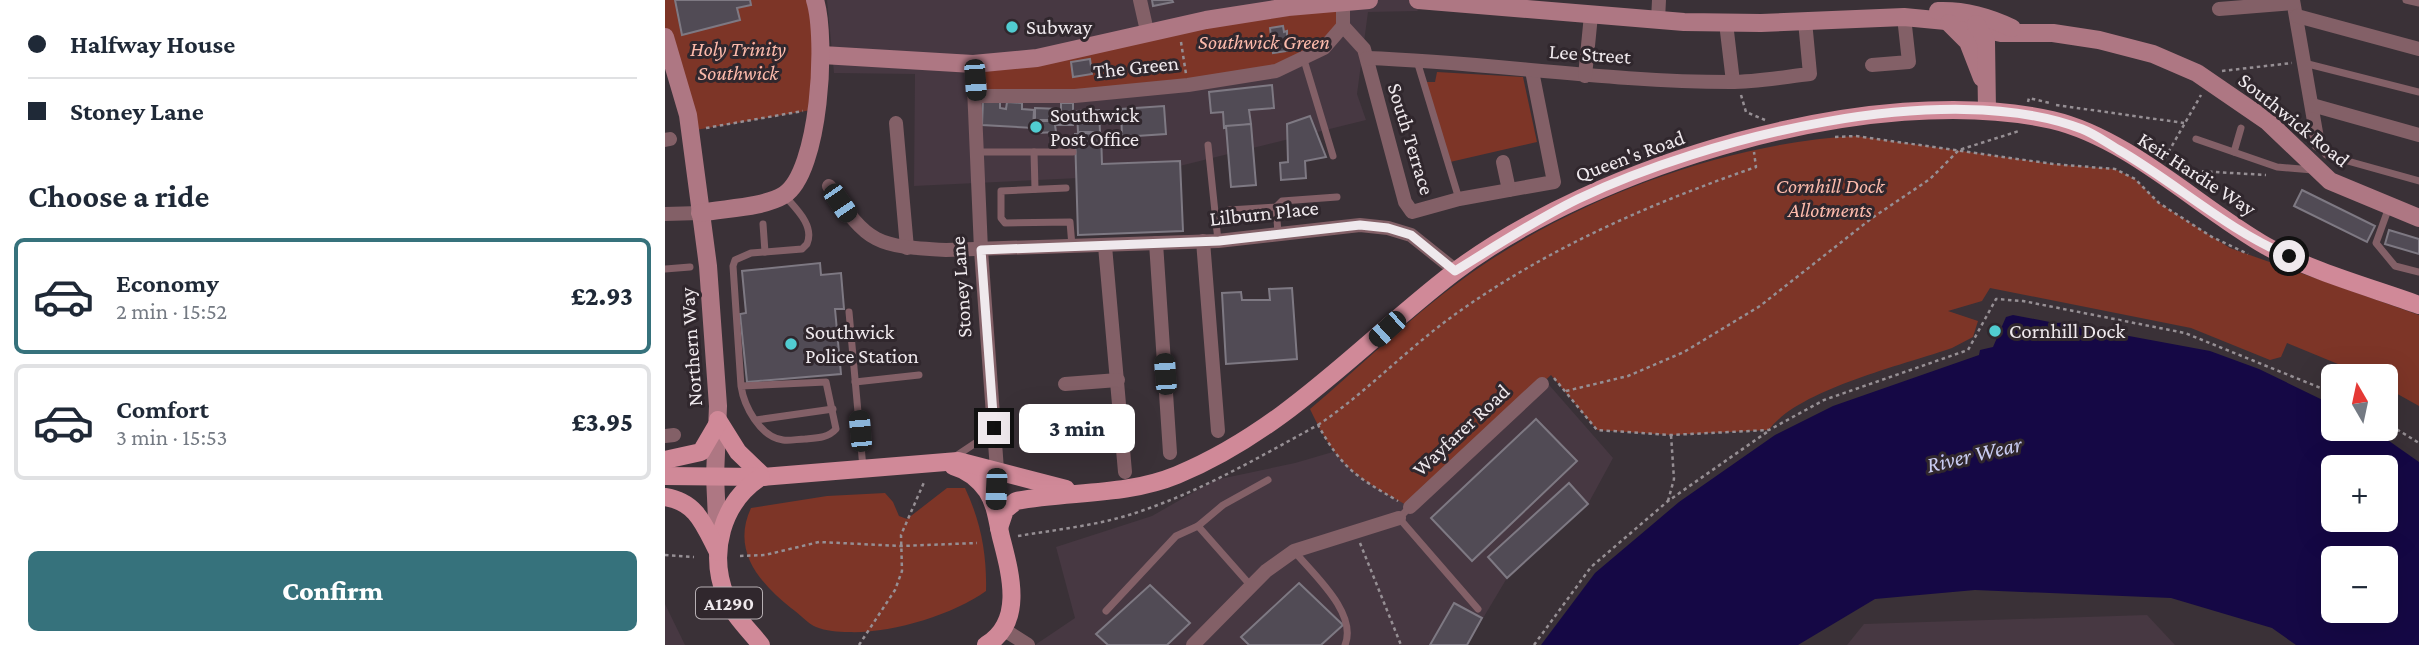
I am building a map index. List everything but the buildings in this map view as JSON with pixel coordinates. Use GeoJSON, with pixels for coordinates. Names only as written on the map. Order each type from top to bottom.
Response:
{"type":"FeatureCollection","features":[{"type":"Feature","properties":{"kind":"main road","name":"Queen's Road"},"geometry":{"type":"LineString","coordinates":[[999,528],[1005,510],[1016,501],[1110,492],[1174,477],[1247,440],[1329,381],[1455,271],[1529,224],[1580,198],[1718,148],[1769,142],[1858,118],[1987,111]]}},
{"type":"Feature","properties":{"kind":"main road","name":"Keir Hardie Way"},"geometry":{"type":"LineString","coordinates":[[1987,111],[2054,121],[2084,130],[2138,161],[2270,248],[2419,305]]}},
{"type":"Feature","properties":{"kind":"main road"},"geometry":{"type":"LineString","coordinates":[[665,460],[701,452],[718,422],[738,452],[763,477]]}},
{"type":"Feature","properties":{"kind":"main road"},"geometry":{"type":"LineString","coordinates":[[665,476],[763,477],[958,461],[1080,493]]}},
{"type":"Feature","properties":{"kind":"main road"},"geometry":{"type":"LineString","coordinates":[[938,463],[974,477],[996,508],[1011,579],[1012,601],[1003,629],[986,645]]}},
{"type":"Feature","properties":{"kind":"main road","name":"A1290"},"geometry":{"type":"LineString","coordinates":[[718,552],[734,500],[763,477]]}},
{"type":"Feature","properties":{"kind":"main road","name":"A1290"},"geometry":{"type":"LineString","coordinates":[[665,498],[684,502],[692,507],[718,552]]}},
{"type":"Feature","properties":{"kind":"main road","name":"Northern Way"},"geometry":{"type":"LineString","coordinates":[[718,552],[721,581],[727,599],[761,645]]}},
{"type":"Feature","properties":{"kind":"street"},"geometry":{"type":"LineString","coordinates":[[665,214],[700,213],[769,201],[784,195],[797,182],[807,162],[817,109],[817,75],[822,55],[815,0]]}},
{"type":"Feature","properties":{"kind":"street"},"geometry":{"type":"LineString","coordinates":[[1140,0],[1147,31]]}},
{"type":"Feature","properties":{"kind":"street"},"geometry":{"type":"LineString","coordinates":[[1343,26],[1342,1],[1369,0]]}},
{"type":"Feature","properties":{"kind":"street"},"geometry":{"type":"LineString","coordinates":[[1418,0],[1726,23],[1903,17],[1909,62],[1872,65]]}},
{"type":"Feature","properties":{"kind":"street"},"geometry":{"type":"LineString","coordinates":[[1658,20],[1659,0]]}},
{"type":"Feature","properties":{"kind":"street","name":"The Green"},"geometry":{"type":"LineString","coordinates":[[822,55],[973,64],[1037,58],[1147,31],[1290,3],[1342,1]]}},
{"type":"Feature","properties":{"kind":"street"},"geometry":{"type":"LineString","coordinates":[[2227,6],[2294,6],[2419,49]]}},
{"type":"Feature","properties":{"kind":"street"},"geometry":{"type":"LineString","coordinates":[[2294,6],[2318,144]]}},
{"type":"Feature","properties":{"kind":"street","name":"Southwick Road"},"geometry":{"type":"LineString","coordinates":[[1903,17],[1928,11],[1963,12],[1996,20],[2020,33]]}},
{"type":"Feature","properties":{"kind":"street"},"geometry":{"type":"LineString","coordinates":[[1963,12],[1980,30],[1986,41],[1987,111]]}},
{"type":"Feature","properties":{"kind":"street"},"geometry":{"type":"LineString","coordinates":[[1585,76],[1591,15]]}},
{"type":"Feature","properties":{"kind":"street","name":"Southwick Road"},"geometry":{"type":"LineString","coordinates":[[1903,17],[1946,21],[1980,30],[2053,33],[2099,40],[2153,54],[2197,73],[2267,121],[2315,170],[2350,192],[2419,218]]}},
{"type":"Feature","properties":{"kind":"street"},"geometry":{"type":"LineString","coordinates":[[1946,21],[1968,42],[1985,85]]}},
{"type":"Feature","properties":{"kind":"street","name":"Lee Street"},"geometry":{"type":"LineString","coordinates":[[1367,58],[1585,76],[1735,82],[1810,74],[1805,22]]}},
{"type":"Feature","properties":{"kind":"street"},"geometry":{"type":"LineString","coordinates":[[1726,23],[1735,82]]}},
{"type":"Feature","properties":{"kind":"street","name":"The Green"},"geometry":{"type":"LineString","coordinates":[[976,96],[1075,96],[1188,85],[1276,71],[1304,61],[1324,48],[1343,26]]}},
{"type":"Feature","properties":{"kind":"street","name":"South Terrace"},"geometry":{"type":"LineString","coordinates":[[1343,26],[1364,49],[1398,178],[1412,212],[1459,199],[1553,182],[1532,71]]}},
{"type":"Feature","properties":{"kind":"street","name":"Northern Way"},"geometry":{"type":"LineString","coordinates":[[665,37],[690,131],[711,298],[718,422],[715,477],[718,552]]}},
{"type":"Feature","properties":{"kind":"street","name":"Stoney Lane"},"geometry":{"type":"LineString","coordinates":[[973,64],[981,250],[997,470],[996,508]]}},
{"type":"Feature","properties":{"kind":"street"},"geometry":{"type":"LineString","coordinates":[[2312,105],[2419,135]]}},
{"type":"Feature","properties":{"kind":"street"},"geometry":{"type":"LineString","coordinates":[[897,123],[907,248]]}},
{"type":"Feature","properties":{"kind":"street"},"geometry":{"type":"LineString","coordinates":[[1503,162],[1509,190]]}},
{"type":"Feature","properties":{"kind":"street","name":"Lilburn Place"},"geometry":{"type":"LineString","coordinates":[[829,186],[852,220],[878,242],[907,248],[981,250],[1219,241],[1360,225],[1388,228],[1411,235],[1455,271]]}},
{"type":"Feature","properties":{"kind":"street"},"geometry":{"type":"LineString","coordinates":[[1203,241],[1218,431]]}},
{"type":"Feature","properties":{"kind":"street"},"geometry":{"type":"LineString","coordinates":[[1156,243],[1170,453]]}},
{"type":"Feature","properties":{"kind":"street"},"geometry":{"type":"LineString","coordinates":[[1105,246],[1125,472]]}},
{"type":"Feature","properties":{"kind":"street"},"geometry":{"type":"LineString","coordinates":[[1065,384],[1118,380]]}},
{"type":"Feature","properties":{"kind":"street","name":"Wayfarer Road"},"geometry":{"type":"LineString","coordinates":[[1410,507],[1542,384]]}},
{"type":"Feature","properties":{"kind":"street"},"geometry":{"type":"LineString","coordinates":[[1193,645],[1251,586],[1294,551],[1399,518]]}},
{"type":"Feature","properties":{"kind":"street"},"geometry":{"type":"LineString","coordinates":[[1003,629],[1028,645]]}},
{"type":"Feature","properties":{"kind":"lane"},"geometry":{"type":"LineString","coordinates":[[2406,0],[2419,3]]}},
{"type":"Feature","properties":{"kind":"lane"},"geometry":{"type":"LineString","coordinates":[[1416,60],[1459,199]]}},
{"type":"Feature","properties":{"kind":"lane"},"geometry":{"type":"LineString","coordinates":[[1304,61],[1333,156]]}},
{"type":"Feature","properties":{"kind":"lane"},"geometry":{"type":"LineString","coordinates":[[2302,62],[2419,92]]}},
{"type":"Feature","properties":{"kind":"lane"},"geometry":{"type":"LineString","coordinates":[[2234,152],[2241,128]]}},
{"type":"Feature","properties":{"kind":"lane"},"geometry":{"type":"LineString","coordinates":[[2196,139],[2277,167],[2315,170]]}},
{"type":"Feature","properties":{"kind":"lane"},"geometry":{"type":"LineString","coordinates":[[2318,144],[2326,155],[2419,181]]}},
{"type":"Feature","properties":{"kind":"lane"},"geometry":{"type":"LineString","coordinates":[[1207,145],[1219,241]]}},
{"type":"Feature","properties":{"kind":"lane"},"geometry":{"type":"LineString","coordinates":[[978,152],[1073,152]]}},
{"type":"Feature","properties":{"kind":"lane"},"geometry":{"type":"LineString","coordinates":[[1034,152],[1035,189]]}},
{"type":"Feature","properties":{"kind":"lane"},"geometry":{"type":"LineString","coordinates":[[1066,188],[1001,191],[1002,221],[1070,222],[1072,247]]}},
{"type":"Feature","properties":{"kind":"lane"},"geometry":{"type":"LineString","coordinates":[[741,386],[822,380],[828,385],[836,429],[830,435],[818,438],[783,440],[771,435],[746,409],[741,386],[733,266],[740,257],[802,249],[810,240],[803,218],[784,195]]}},
{"type":"Feature","properties":{"kind":"lane"},"geometry":{"type":"LineString","coordinates":[[1229,210],[1276,206],[1282,201],[1337,197]]}},
{"type":"Feature","properties":{"kind":"lane"},"geometry":{"type":"LineString","coordinates":[[1276,206],[1278,233]]}},
{"type":"Feature","properties":{"kind":"lane"},"geometry":{"type":"LineString","coordinates":[[2390,206],[2376,243],[2395,266],[2419,272]]}},
{"type":"Feature","properties":{"kind":"lane"},"geometry":{"type":"LineString","coordinates":[[763,223],[765,252]]}},
{"type":"Feature","properties":{"kind":"lane"},"geometry":{"type":"LineString","coordinates":[[665,269],[690,267]]}},
{"type":"Feature","properties":{"kind":"lane"},"geometry":{"type":"LineString","coordinates":[[849,312],[863,469]]}},
{"type":"Feature","properties":{"kind":"lane"},"geometry":{"type":"LineString","coordinates":[[855,382],[919,375]]}},
{"type":"Feature","properties":{"kind":"lane"},"geometry":{"type":"LineString","coordinates":[[938,463],[977,442],[992,404]]}},
{"type":"Feature","properties":{"kind":"lane"},"geometry":{"type":"LineString","coordinates":[[756,420],[833,409]]}},
{"type":"Feature","properties":{"kind":"lane"},"geometry":{"type":"LineString","coordinates":[[1106,611],[1176,536],[1198,526],[1223,505],[1268,480]]}},
{"type":"Feature","properties":{"kind":"lane"},"geometry":{"type":"LineString","coordinates":[[1410,507],[1399,518],[1478,610]]}},
{"type":"Feature","properties":{"kind":"lane"},"geometry":{"type":"LineString","coordinates":[[1198,526],[1251,586]]}},
{"type":"Feature","properties":{"kind":"lane"},"geometry":{"type":"LineString","coordinates":[[1294,551],[1341,611],[1348,632],[1345,645]]}},
{"type":"Feature","properties":{"kind":"path"},"geometry":{"type":"LineString","coordinates":[[1178,25],[1188,85]]}},
{"type":"Feature","properties":{"kind":"path"},"geometry":{"type":"LineString","coordinates":[[2197,73],[2302,62]]}},
{"type":"Feature","properties":{"kind":"path"},"geometry":{"type":"LineString","coordinates":[[1018,536],[1102,523],[1143,511],[1215,480],[1318,425],[1367,390],[1445,322],[1514,275],[1604,226],[1687,191],[1756,167],[1753,151],[1769,142],[1769,122],[1746,112],[1735,82]]}},
{"type":"Feature","properties":{"kind":"path"},"geometry":{"type":"LineString","coordinates":[[690,131],[817,109]]}},
{"type":"Feature","properties":{"kind":"path"},"geometry":{"type":"LineString","coordinates":[[1834,137],[1856,136],[2053,164],[2115,169],[2135,179],[2159,203],[2202,231],[2230,248],[2254,256]]}},
{"type":"Feature","properties":{"kind":"path"},"geometry":{"type":"LineString","coordinates":[[1565,391],[1627,376],[1684,352],[1760,306],[1872,218],[1930,179],[1959,150]]}},
{"type":"Feature","properties":{"kind":"path"},"geometry":{"type":"LineString","coordinates":[[1534,645],[1591,567],[1668,501],[1769,430],[1824,400],[1968,351],[1996,299],[2023,301],[2185,333],[2321,388]]}},
{"type":"Feature","properties":{"kind":"path"},"geometry":{"type":"LineString","coordinates":[[1542,384],[1552,374],[1597,430],[1671,435],[1769,430]]}},
{"type":"Feature","properties":{"kind":"path"},"geometry":{"type":"LineString","coordinates":[[1318,425],[1336,457],[1357,477],[1410,507]]}},
{"type":"Feature","properties":{"kind":"path"},"geometry":{"type":"LineString","coordinates":[[2398,430],[2419,443]]}},
{"type":"Feature","properties":{"kind":"path"},"geometry":{"type":"LineString","coordinates":[[1668,501],[1674,479],[1671,435]]}},
{"type":"Feature","properties":{"kind":"path"},"geometry":{"type":"LineString","coordinates":[[859,645],[895,590],[902,571],[901,546],[907,519],[938,463]]}},
{"type":"Feature","properties":{"kind":"path"},"geometry":{"type":"LineString","coordinates":[[1355,530],[1401,645]]}},
{"type":"Feature","properties":{"kind":"path"},"geometry":{"type":"LineString","coordinates":[[740,556],[765,555],[820,542],[901,546],[977,543]]}},
{"type":"Feature","properties":{"kind":"path"},"geometry":{"type":"LineString","coordinates":[[665,555],[694,556]]}},
{"type":"Feature","properties":{"kind":"shaded area"},"geometry":{"type":"Polygon","coordinates":[[[827,0],[1428,0],[1417,11],[1368,12],[1357,94],[1366,120],[1143,175],[914,186],[915,74],[834,73],[827,0]]]}},
{"type":"Feature","properties":{"kind":"shaded area"},"geometry":{"type":"Polygon","coordinates":[[[1522,354],[1613,458],[1588,504],[1507,578],[1467,645],[1035,645],[1075,618],[1056,547],[1152,516],[1215,480],[1295,463],[1398,433],[1522,354]]]}},
{"type":"Feature","properties":{"kind":"shaded area"},"geometry":{"type":"Polygon","coordinates":[[[665,604],[685,645],[665,645],[665,604]]]}},
{"type":"Feature","properties":{"kind":"shaded area"},"geometry":{"type":"Polygon","coordinates":[[[2147,615],[2175,645],[1847,645],[1864,624],[2147,615]]]}},
{"type":"Feature","properties":{"kind":"green space","name":"Holy Trinity Southwick"},"geometry":{"type":"Polygon","coordinates":[[[665,0],[811,0],[817,109],[690,131],[665,37],[665,0]]]}},
{"type":"Feature","properties":{"kind":"green space","name":"Southwick Green"},"geometry":{"type":"Polygon","coordinates":[[[1343,2],[1343,26],[1304,60],[1188,85],[976,96],[973,64],[1343,2]]]}},
{"type":"Feature","properties":{"kind":"green space"},"geometry":{"type":"Polygon","coordinates":[[[1437,72],[1523,77],[1537,142],[1450,162],[1426,82],[1435,82],[1437,72]]]}},
{"type":"Feature","properties":{"kind":"green space","name":"Cornhill Dock Allotments"},"geometry":{"type":"Polygon","coordinates":[[[1856,136],[2053,164],[2115,169],[2135,179],[2159,203],[2230,248],[2419,315],[2419,406],[2398,394],[2398,364],[2338,364],[2287,343],[2281,357],[2270,360],[2191,328],[1990,288],[1982,301],[1948,311],[1978,321],[1973,337],[1952,348],[1826,391],[1783,416],[1769,430],[1671,435],[1597,430],[1551,375],[1410,507],[1362,478],[1339,458],[1329,445],[1310,409],[1443,294],[1505,250],[1551,224],[1650,180],[1702,163],[1805,141],[1856,136]]]}},
{"type":"Feature","properties":{"kind":"green space"},"geometry":{"type":"Polygon","coordinates":[[[947,488],[965,488],[971,501],[982,539],[986,591],[939,615],[901,626],[864,632],[816,627],[769,588],[759,577],[747,552],[744,538],[751,508],[827,496],[885,493],[893,502],[899,516],[907,519],[947,488]]]}},
{"type":"Feature","properties":{"kind":"water","name":"River Wear"},"geometry":{"type":"Polygon","coordinates":[[[2013,315],[2055,323],[2075,322],[2075,326],[2210,351],[2259,369],[2321,399],[2321,441],[2389,441],[2419,462],[2419,645],[2296,645],[2272,628],[2171,598],[1975,590],[1875,599],[1798,645],[1541,645],[1595,573],[1679,502],[1775,435],[1833,406],[1979,355],[1980,350],[1993,347],[2006,317],[2013,315]]]}},
{"type":"Feature","properties":{"kind":"place","name":"Subway"},"geometry":{"type":"Point","coordinates":[1012,27]}},
{"type":"Feature","properties":{"kind":"place","name":"Southwick Post Office"},"geometry":{"type":"Point","coordinates":[1036,127]}},
{"type":"Feature","properties":{"kind":"place","name":"Cornhill Dock"},"geometry":{"type":"Point","coordinates":[1995,331]}},
{"type":"Feature","properties":{"kind":"place","name":"Southwick Police Station"},"geometry":{"type":"Point","coordinates":[791,344]}},
{"type":"Feature","properties":{"kind":"route"},"geometry":{"type":"LineString","coordinates":[[994,428],[981,250],[1219,241],[1360,225],[1388,228],[1411,235],[1455,271],[1529,224],[1580,198],[1630,178],[1718,148],[1773,134],[1858,118],[1905,113],[1987,111],[2024,115],[2084,130],[2138,161],[2270,248],[2289,256]]}}]}
